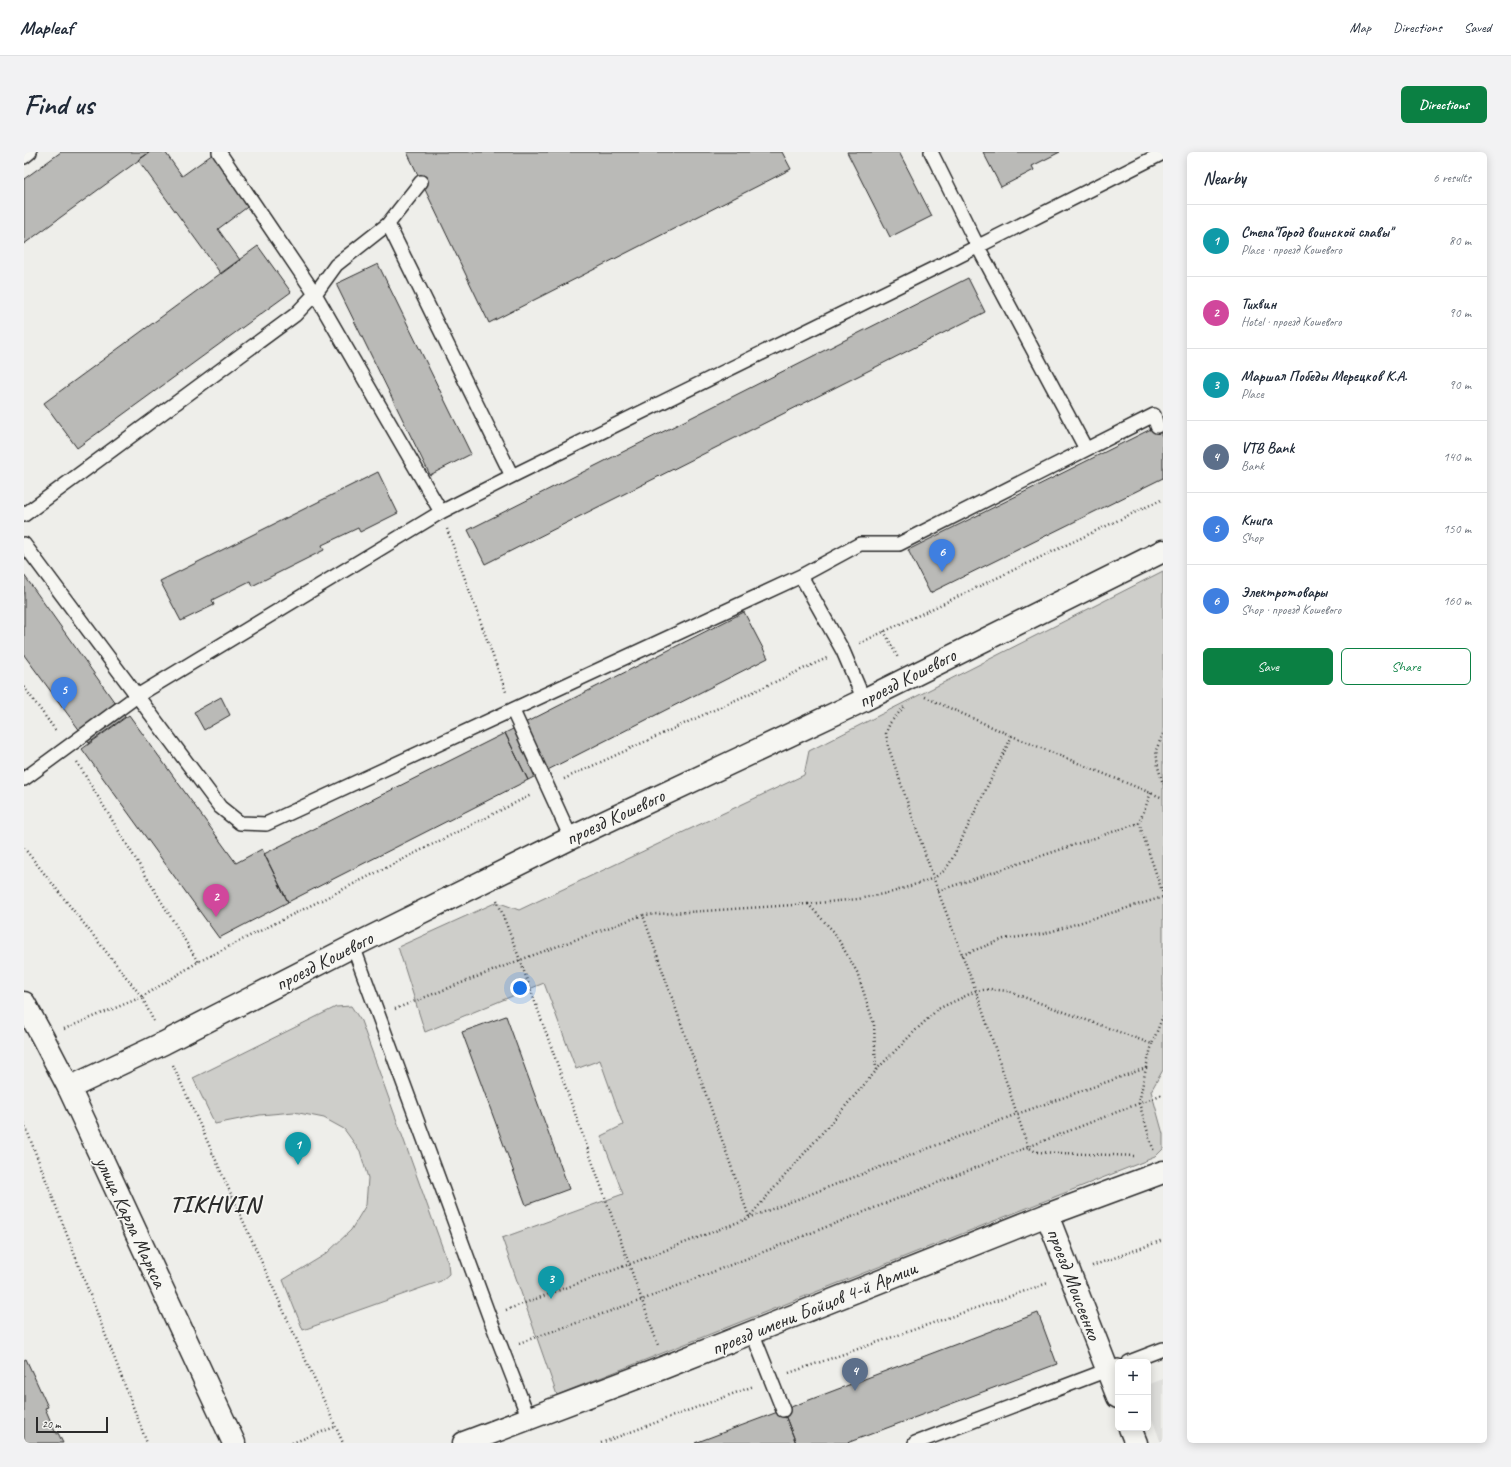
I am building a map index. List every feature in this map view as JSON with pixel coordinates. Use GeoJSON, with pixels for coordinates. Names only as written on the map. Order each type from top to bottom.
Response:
{"type":"FeatureCollection","features":[{"type":"Feature","properties":{"kind":"street","name":"проезд Кошевого"},"geometry":{"type":"LineString","coordinates":[[69,1088],[164,1043],[353,946],[571,838],[864,700],[1163,551]]}},
{"type":"Feature","properties":{"kind":"street","name":"улица Карла Маркса"},"geometry":{"type":"LineString","coordinates":[[24,1003],[44,1038],[69,1088],[234,1443]]}},
{"type":"Feature","properties":{"kind":"street","name":"проезд имени Бойцов 4-й Армии"},"geometry":{"type":"LineString","coordinates":[[464,1443],[665,1367],[1047,1215],[1159,1164]]}},
{"type":"Feature","properties":{"kind":"street","name":"проезд Моисеенко"},"geometry":{"type":"LineString","coordinates":[[1047,1215],[1070,1274],[1113,1368],[1118,1395]]}},
{"type":"Feature","properties":{"kind":"street"},"geometry":{"type":"LineString","coordinates":[[1131,1431],[1136,1443]]}},
{"type":"Feature","properties":{"kind":"lane"},"geometry":{"type":"LineString","coordinates":[[24,157],[30,152]]}},
{"type":"Feature","properties":{"kind":"lane"},"geometry":{"type":"LineString","coordinates":[[219,152],[316,294],[441,512]]}},
{"type":"Feature","properties":{"kind":"lane"},"geometry":{"type":"LineString","coordinates":[[931,152],[978,247],[1086,449]]}},
{"type":"Feature","properties":{"kind":"lane"},"geometry":{"type":"LineString","coordinates":[[24,779],[137,696],[441,512],[978,247],[1163,153]]}},
{"type":"Feature","properties":{"kind":"lane"},"geometry":{"type":"LineString","coordinates":[[24,516],[295,315],[316,294],[336,265],[388,224],[421,182]]}},
{"type":"Feature","properties":{"kind":"lane"},"geometry":{"type":"LineString","coordinates":[[388,224],[512,476]]}},
{"type":"Feature","properties":{"kind":"lane"},"geometry":{"type":"LineString","coordinates":[[24,544],[220,807],[240,823],[266,824],[513,711],[801,576],[860,544],[899,544],[1086,449],[1158,416]]}},
{"type":"Feature","properties":{"kind":"lane"},"geometry":{"type":"LineString","coordinates":[[801,576],[843,651],[864,700]]}},
{"type":"Feature","properties":{"kind":"lane"},"geometry":{"type":"LineString","coordinates":[[513,711],[571,838]]}},
{"type":"Feature","properties":{"kind":"lane"},"geometry":{"type":"LineString","coordinates":[[353,946],[489,1316],[529,1419]]}},
{"type":"Feature","properties":{"kind":"lane"},"geometry":{"type":"LineString","coordinates":[[752,1332],[784,1410]]}},
{"type":"Feature","properties":{"kind":"lane"},"geometry":{"type":"LineString","coordinates":[[1138,1359],[1163,1350]]}},
{"type":"Feature","properties":{"kind":"lane"},"geometry":{"type":"LineString","coordinates":[[915,1443],[1113,1368]]}},
{"type":"Feature","properties":{"kind":"path"},"geometry":{"type":"LineString","coordinates":[[44,1038],[142,997],[198,962],[548,787],[843,651],[1163,498]]}},
{"type":"Feature","properties":{"kind":"path"},"geometry":{"type":"LineString","coordinates":[[441,512],[513,711]]}},
{"type":"Feature","properties":{"kind":"path"},"geometry":{"type":"LineString","coordinates":[[24,687],[68,747],[198,962]]}},
{"type":"Feature","properties":{"kind":"path"},"geometry":{"type":"LineString","coordinates":[[924,696],[1012,736],[1163,798]]}},
{"type":"Feature","properties":{"kind":"path"},"geometry":{"type":"LineString","coordinates":[[908,703],[890,723],[886,733],[888,746],[938,892],[976,992],[1028,1147],[1036,1152],[1140,1156]]}},
{"type":"Feature","properties":{"kind":"path"},"geometry":{"type":"LineString","coordinates":[[1163,734],[1156,750],[1158,768],[1163,784]]}},
{"type":"Feature","properties":{"kind":"path"},"geometry":{"type":"LineString","coordinates":[[378,1015],[520,960],[643,915],[808,904],[858,899],[893,892],[934,878],[944,871],[950,863],[1012,736]]}},
{"type":"Feature","properties":{"kind":"path"},"geometry":{"type":"LineString","coordinates":[[962,954],[1004,940],[1043,934],[1163,896],[1139,823],[1151,793]]}},
{"type":"Feature","properties":{"kind":"path"},"geometry":{"type":"LineString","coordinates":[[938,892],[1139,823]]}},
{"type":"Feature","properties":{"kind":"path"},"geometry":{"type":"LineString","coordinates":[[24,848],[142,997],[343,1443]]}},
{"type":"Feature","properties":{"kind":"path"},"geometry":{"type":"LineString","coordinates":[[489,879],[520,960],[630,1264],[665,1367]]}},
{"type":"Feature","properties":{"kind":"path"},"geometry":{"type":"LineString","coordinates":[[808,904],[834,932],[857,972],[874,1024],[876,1071]]}},
{"type":"Feature","properties":{"kind":"path"},"geometry":{"type":"LineString","coordinates":[[643,915],[749,1217]]}},
{"type":"Feature","properties":{"kind":"path"},"geometry":{"type":"LineString","coordinates":[[749,1217],[876,1071],[918,1028],[938,1009],[976,992],[990,989],[1007,990],[1152,1044]]}},
{"type":"Feature","properties":{"kind":"path"},"geometry":{"type":"LineString","coordinates":[[1159,1164],[1139,1103],[1152,1044],[1163,1016]]}},
{"type":"Feature","properties":{"kind":"path"},"geometry":{"type":"LineString","coordinates":[[489,1316],[630,1264],[1017,1114],[1146,1068]]}},
{"type":"Feature","properties":{"kind":"path"},"geometry":{"type":"LineString","coordinates":[[502,1350],[642,1300],[1163,1094]]}},
{"type":"Feature","properties":{"kind":"path"},"geometry":{"type":"LineString","coordinates":[[24,1123],[147,1443]]}},
{"type":"Feature","properties":{"kind":"path"},"geometry":{"type":"LineString","coordinates":[[601,1443],[771,1380],[1037,1287],[1163,1240]]}},
{"type":"Feature","properties":{"kind":"path"},"geometry":{"type":"LineString","coordinates":[[292,1443],[335,1427]]}},
{"type":"Feature","properties":{"kind":"shaded area"},"geometry":{"type":"Polygon","coordinates":[[[1163,571],[1163,1070],[1151,1091],[1163,1134],[1163,1149],[1155,1157],[557,1395],[502,1238],[623,1194],[601,1136],[623,1125],[600,1060],[576,1069],[544,983],[425,1032],[398,947],[497,902],[519,910],[804,775],[809,751],[1163,571]]]}},
{"type":"Feature","properties":{"kind":"shaded area"},"geometry":{"type":"Polygon","coordinates":[[[351,1006],[361,1021],[448,1263],[449,1274],[441,1281],[303,1330],[283,1280],[326,1254],[351,1230],[366,1205],[368,1178],[360,1151],[344,1129],[324,1118],[294,1112],[260,1115],[215,1124],[193,1078],[336,1007],[351,1006]]]}},
{"type":"Feature","properties":{"kind":"shaded area"},"geometry":{"type":"Polygon","coordinates":[[[1163,1379],[1163,1443],[1161,1443],[1151,1416],[1151,1384],[1163,1379]]]}},
{"type":"Feature","properties":{"kind":"building"},"geometry":{"type":"Polygon","coordinates":[[[61,152],[150,152],[24,244],[24,179],[61,152]]]}},
{"type":"Feature","properties":{"kind":"building"},"geometry":{"type":"Polygon","coordinates":[[[150,152],[165,152],[182,176],[213,154],[250,205],[218,229],[240,260],[221,274],[138,160],[150,152]]]}},
{"type":"Feature","properties":{"kind":"building"},"geometry":{"type":"Polygon","coordinates":[[[407,152],[782,152],[791,169],[489,323],[407,152]]]}},
{"type":"Feature","properties":{"kind":"building"},"geometry":{"type":"Polygon","coordinates":[[[847,152],[899,152],[932,216],[890,237],[847,152]]]}},
{"type":"Feature","properties":{"kind":"building"},"geometry":{"type":"Polygon","coordinates":[[[983,152],[1060,152],[1032,166],[1034,170],[1001,187],[983,152]]]}},
{"type":"Feature","properties":{"kind":"building"},"geometry":{"type":"Polygon","coordinates":[[[258,246],[291,292],[77,448],[44,403],[258,246]]]}},
{"type":"Feature","properties":{"kind":"building"},"geometry":{"type":"Polygon","coordinates":[[[378,264],[471,454],[430,475],[336,284],[378,264]]]}},
{"type":"Feature","properties":{"kind":"building"},"geometry":{"type":"Polygon","coordinates":[[[968,278],[985,312],[485,564],[468,530],[968,278]]]}},
{"type":"Feature","properties":{"kind":"building"},"geometry":{"type":"Polygon","coordinates":[[[1157,426],[1163,438],[1163,478],[930,593],[908,550],[1157,426]]]}},
{"type":"Feature","properties":{"kind":"building"},"geometry":{"type":"Polygon","coordinates":[[[378,472],[398,513],[360,532],[358,528],[322,545],[324,550],[252,586],[250,581],[212,600],[214,605],[181,621],[160,581],[378,472]]]}},
{"type":"Feature","properties":{"kind":"building"},"geometry":{"type":"Polygon","coordinates":[[[24,575],[125,717],[89,743],[24,655],[24,575]]]}},
{"type":"Feature","properties":{"kind":"building"},"geometry":{"type":"Polygon","coordinates":[[[744,612],[768,658],[528,780],[505,733],[744,612]]]}},
{"type":"Feature","properties":{"kind":"building"},"geometry":{"type":"Polygon","coordinates":[[[221,697],[230,715],[204,730],[194,712],[221,697]]]}},
{"type":"Feature","properties":{"kind":"building"},"geometry":{"type":"Polygon","coordinates":[[[129,715],[236,863],[262,849],[288,902],[219,938],[82,749],[129,715]]]}},
{"type":"Feature","properties":{"kind":"building"},"geometry":{"type":"Polygon","coordinates":[[[505,733],[528,780],[288,902],[264,854],[505,733]]]}},
{"type":"Feature","properties":{"kind":"building"},"geometry":{"type":"Polygon","coordinates":[[[506,1016],[569,1189],[526,1205],[462,1032],[506,1016]]]}},
{"type":"Feature","properties":{"kind":"building"},"geometry":{"type":"Polygon","coordinates":[[[1038,1313],[1057,1364],[847,1443],[796,1443],[783,1410],[1038,1313]]]}},
{"type":"Feature","properties":{"kind":"building"},"geometry":{"type":"Polygon","coordinates":[[[26,1359],[48,1407],[45,1408],[56,1434],[58,1433],[63,1443],[24,1443],[24,1360],[26,1359]]]}},
{"type":"Feature","properties":{"kind":"building"},"geometry":{"type":"Polygon","coordinates":[[[783,1410],[796,1443],[695,1443],[783,1410]]]}},
{"type":"Feature","properties":{"kind":"place","name":"Электротовары"},"geometry":{"type":"Point","coordinates":[942,572]}},
{"type":"Feature","properties":{"kind":"place","name":"Книга"},"geometry":{"type":"Point","coordinates":[64,710]}},
{"type":"Feature","properties":{"kind":"place","name":"Тихвин"},"geometry":{"type":"Point","coordinates":[216,917]}},
{"type":"Feature","properties":{"kind":"place","name":"Стела\"Город воинской славы\""},"geometry":{"type":"Point","coordinates":[298,1165]}},
{"type":"Feature","properties":{"kind":"place","name":"Маршал Победы Мерецков К.А."},"geometry":{"type":"Point","coordinates":[551,1299]}},
{"type":"Feature","properties":{"kind":"place","name":"VTB Bank"},"geometry":{"type":"Point","coordinates":[855,1391]}},
{"type":"Feature","properties":{"kind":"district","name":"TIKHVIN"},"geometry":{"type":"Point","coordinates":[215,1204]}}]}
